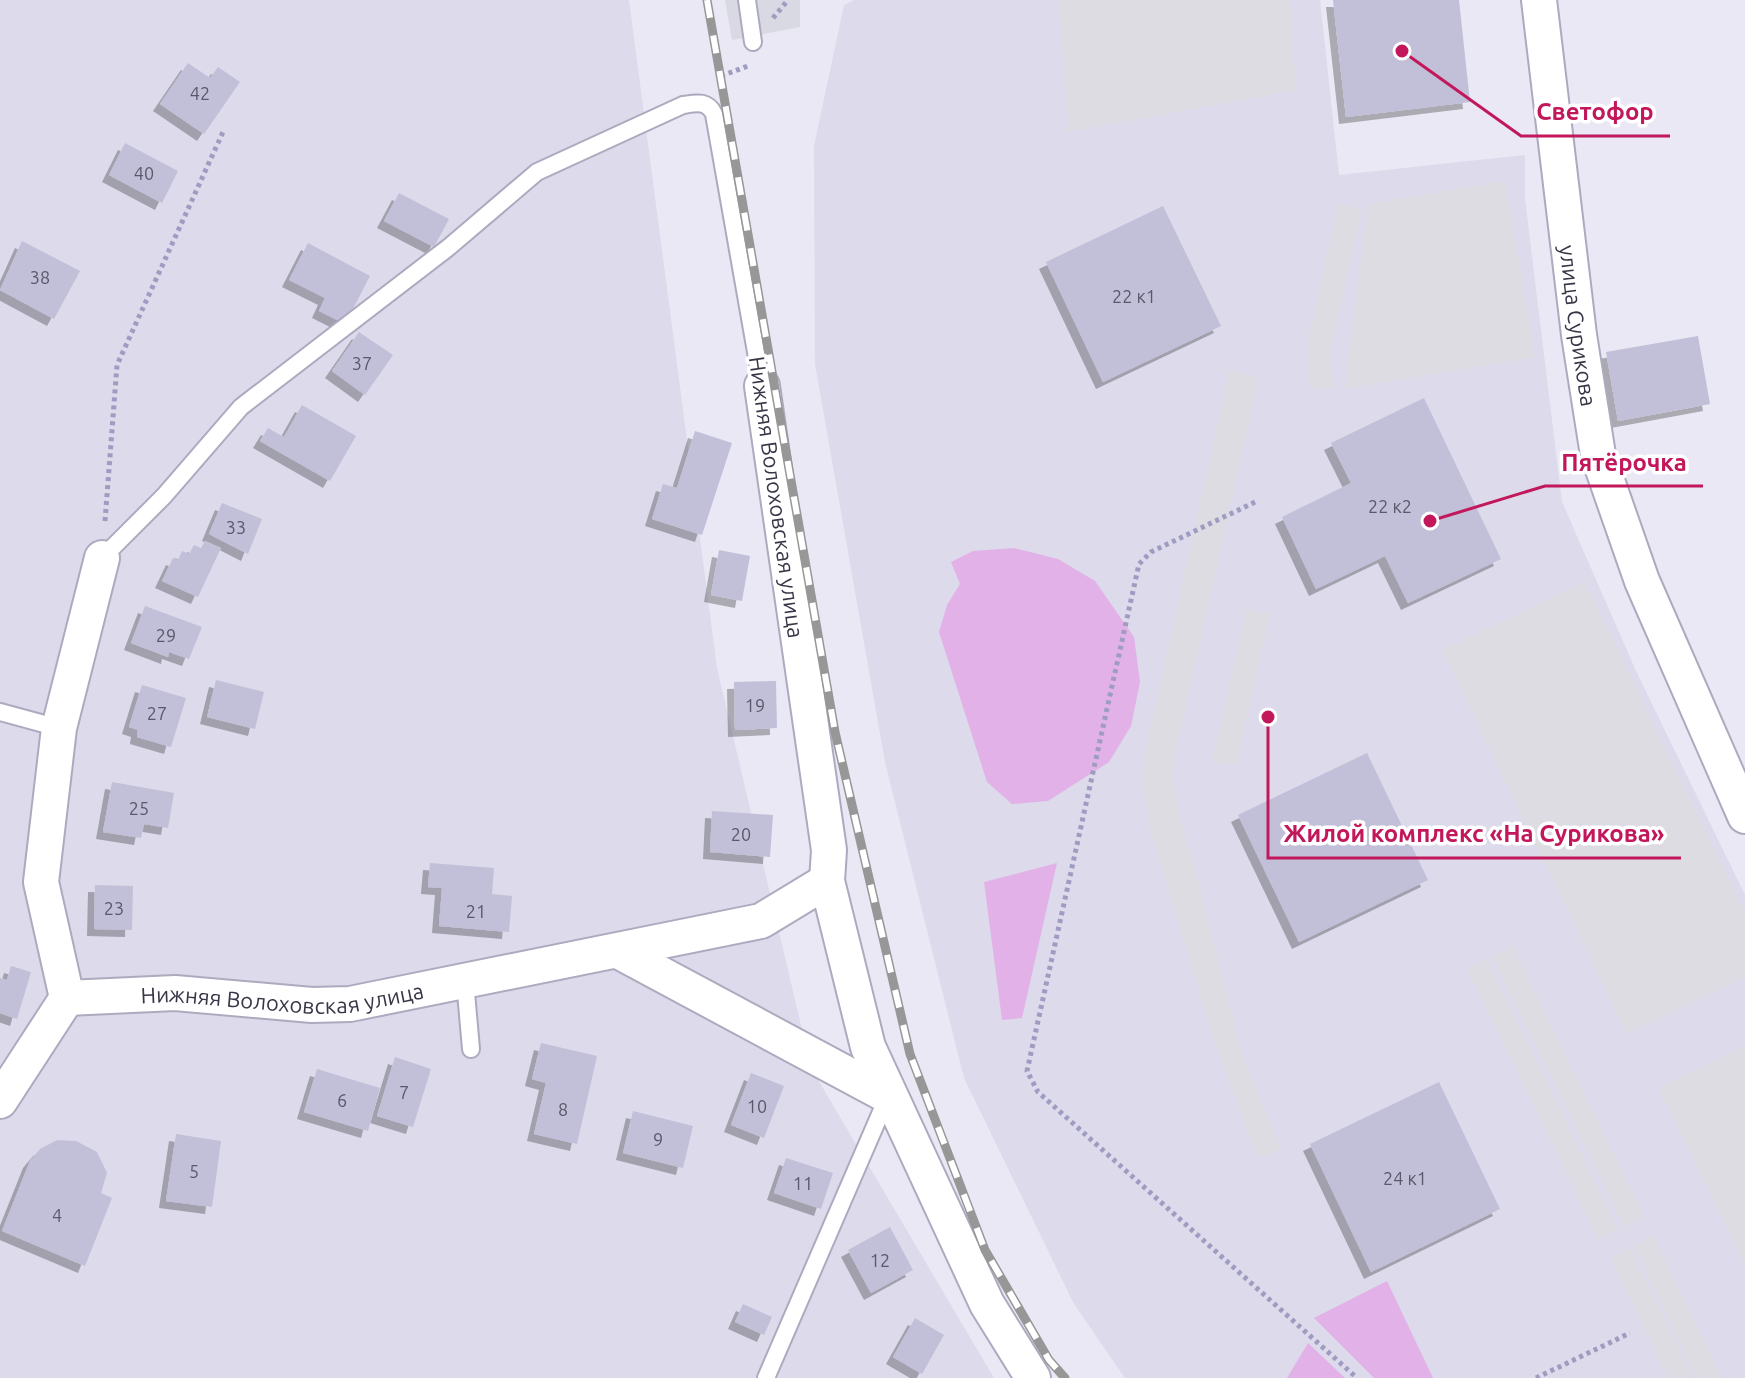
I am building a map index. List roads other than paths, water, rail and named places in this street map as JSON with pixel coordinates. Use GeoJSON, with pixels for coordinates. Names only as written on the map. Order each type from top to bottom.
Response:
{"type":"FeatureCollection","features":[{"type":"Feature","properties":{"kind":"street","name":"улица Сурикова"},"geometry":{"type":"LineString","coordinates":[[1539,0],[1579,335],[1598,455],[1642,581],[1745,816]]}},
{"type":"Feature","properties":{"kind":"street","name":"Нижняя Волоховская улица"},"geometry":{"type":"LineString","coordinates":[[762,386],[829,850],[827,881],[860,1021],[888,1096],[987,1304],[1033,1378]]}},
{"type":"Feature","properties":{"kind":"street"},"geometry":{"type":"LineString","coordinates":[[0,1101],[67,998],[41,882],[59,728],[102,558]]}},
{"type":"Feature","properties":{"kind":"street","name":"Нижняя Волоховская улица"},"geometry":{"type":"LineString","coordinates":[[67,998],[175,993],[312,1005],[350,1004],[761,921],[827,881]]}},
{"type":"Feature","properties":{"kind":"street"},"geometry":{"type":"LineString","coordinates":[[618,951],[888,1096]]}},
{"type":"Feature","properties":{"kind":"lane"},"geometry":{"type":"LineString","coordinates":[[747,0],[753,42]]}},
{"type":"Feature","properties":{"kind":"lane","name":"Нижняя Волоховская улица"},"geometry":{"type":"LineString","coordinates":[[102,558],[164,496],[241,407],[449,247],[537,172],[683,105],[702,103],[710,107],[714,114],[762,386]]}},
{"type":"Feature","properties":{"kind":"lane"},"geometry":{"type":"LineString","coordinates":[[0,712],[59,728]]}},
{"type":"Feature","properties":{"kind":"lane"},"geometry":{"type":"LineString","coordinates":[[465,981],[471,1049]]}},
{"type":"Feature","properties":{"kind":"lane"},"geometry":{"type":"LineString","coordinates":[[766,1378],[888,1096]]}},
{"type":"Feature","properties":{"kind":"railway"},"geometry":{"type":"LineString","coordinates":[[707,0],[835,732],[910,1054],[985,1250],[1049,1360],[1065,1378]]}},
{"type":"Feature","properties":{"kind":"place","name":"Светофор"},"geometry":{"type":"Point","coordinates":[1402,51]}},
{"type":"Feature","properties":{"kind":"place","name":"Пятёрочка"},"geometry":{"type":"Point","coordinates":[1430,521]}},
{"type":"Feature","properties":{"kind":"place","name":"Жилой комплекс «На Сурикова»"},"geometry":{"type":"Point","coordinates":[1268,717]}}]}
